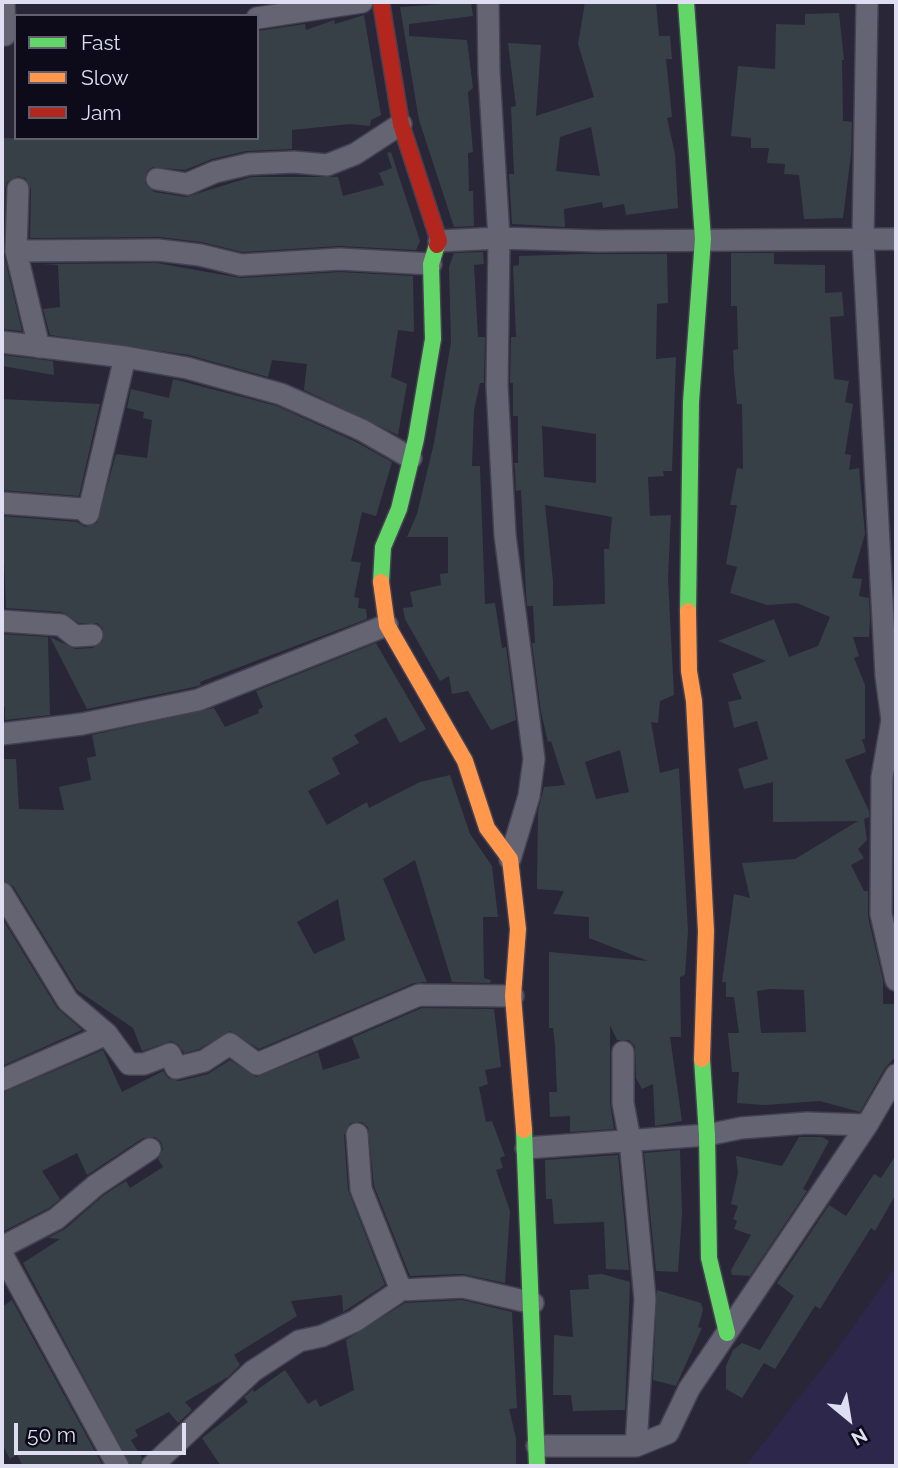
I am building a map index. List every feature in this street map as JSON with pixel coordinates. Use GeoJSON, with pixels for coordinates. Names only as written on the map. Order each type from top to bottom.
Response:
{"type":"FeatureCollection","features":[{"type":"Feature","properties":{"kind":"street"},"geometry":{"type":"LineString","coordinates":[[4,2],[8,35]]}},
{"type":"Feature","properties":{"kind":"street"},"geometry":{"type":"LineString","coordinates":[[259,18],[362,2]]}},
{"type":"Feature","properties":{"kind":"street"},"geometry":{"type":"LineString","coordinates":[[381,2],[401,124],[439,241],[431,264],[433,339],[399,509],[383,547],[381,586],[387,625],[465,761],[487,828],[510,859]]}},
{"type":"Feature","properties":{"kind":"street"},"geometry":{"type":"LineString","coordinates":[[488,2],[489,72],[499,238],[497,386],[505,535],[534,759],[529,796],[510,859],[518,929],[513,996],[526,1148],[537,1456],[636,1446],[668,1433],[689,1389],[867,1125],[896,1074]]}},
{"type":"Feature","properties":{"kind":"street"},"geometry":{"type":"LineString","coordinates":[[686,2],[703,239],[691,402],[688,598],[706,930],[700,1036],[707,1135],[709,1258],[727,1333]]}},
{"type":"Feature","properties":{"kind":"street"},"geometry":{"type":"LineString","coordinates":[[867,2],[863,241],[886,677],[892,720],[881,914],[896,980]]}},
{"type":"Feature","properties":{"kind":"street"},"geometry":{"type":"LineString","coordinates":[[157,178],[187,184],[215,172],[249,164],[294,162],[327,165],[355,154],[401,124]]}},
{"type":"Feature","properties":{"kind":"street"},"geometry":{"type":"LineString","coordinates":[[18,189],[16,251],[39,347]]}},
{"type":"Feature","properties":{"kind":"street"},"geometry":{"type":"LineString","coordinates":[[439,241],[499,238],[598,241],[896,239]]}},
{"type":"Feature","properties":{"kind":"street"},"geometry":{"type":"LineString","coordinates":[[16,251],[158,250],[200,255],[241,265],[340,260],[431,264]]}},
{"type":"Feature","properties":{"kind":"street"},"geometry":{"type":"LineString","coordinates":[[2,342],[125,357],[187,368],[281,394],[362,430],[411,458]]}},
{"type":"Feature","properties":{"kind":"street"},"geometry":{"type":"LineString","coordinates":[[2,503],[83,509],[88,514],[125,357]]}},
{"type":"Feature","properties":{"kind":"street"},"geometry":{"type":"LineString","coordinates":[[2,621],[61,625],[75,636],[92,635]]}},
{"type":"Feature","properties":{"kind":"street"},"geometry":{"type":"LineString","coordinates":[[2,734],[82,724],[198,700],[387,625]]}},
{"type":"Feature","properties":{"kind":"street"},"geometry":{"type":"LineString","coordinates":[[2,893],[68,1001],[107,1034],[129,1063],[144,1064],[170,1055],[176,1068],[204,1061],[230,1044],[257,1063],[419,995],[513,996]]}},
{"type":"Feature","properties":{"kind":"street"},"geometry":{"type":"LineString","coordinates":[[2,1080],[107,1034]]}},
{"type":"Feature","properties":{"kind":"street"},"geometry":{"type":"LineString","coordinates":[[623,1052],[623,1103],[630,1140],[645,1299],[636,1446]]}},
{"type":"Feature","properties":{"kind":"street"},"geometry":{"type":"LineString","coordinates":[[526,1148],[707,1135],[741,1128],[807,1123],[867,1125]]}},
{"type":"Feature","properties":{"kind":"street"},"geometry":{"type":"LineString","coordinates":[[357,1134],[361,1189],[401,1290]]}},
{"type":"Feature","properties":{"kind":"street"},"geometry":{"type":"LineString","coordinates":[[2,1247],[56,1219],[96,1185],[150,1149]]}},
{"type":"Feature","properties":{"kind":"street"},"geometry":{"type":"LineString","coordinates":[[2,1254],[118,1466]]}},
{"type":"Feature","properties":{"kind":"street"},"geometry":{"type":"LineString","coordinates":[[152,1466],[253,1371],[299,1341],[322,1336],[355,1321],[401,1290],[463,1287],[533,1303]]}},
{"type":"Feature","properties":{"kind":"shaded area"},"geometry":{"type":"Polygon","coordinates":[[[896,1266],[896,1466],[745,1466],[836,1351],[896,1266]]]}},
{"type":"Feature","properties":{"kind":"building"},"geometry":{"type":"Polygon","coordinates":[[[471,2],[473,16],[409,24],[409,36],[467,40],[473,88],[468,92],[473,152],[468,153],[469,191],[473,191],[474,226],[454,227],[419,120],[400,7],[471,2]]]}},
{"type":"Feature","properties":{"kind":"building"},"geometry":{"type":"Polygon","coordinates":[[[585,2],[656,2],[659,36],[670,36],[672,59],[666,59],[672,117],[667,118],[675,154],[678,208],[626,215],[624,204],[603,208],[602,202],[564,209],[565,227],[512,224],[509,174],[514,174],[511,107],[516,106],[508,43],[541,45],[536,116],[594,97],[578,44],[585,2]],[[591,127],[560,137],[556,171],[600,176],[591,127]]]}},
{"type":"Feature","properties":{"kind":"building"},"geometry":{"type":"Polygon","coordinates":[[[839,13],[844,60],[843,121],[852,122],[843,218],[804,219],[799,175],[784,174],[785,164],[767,163],[769,148],[751,148],[751,138],[731,136],[738,66],[775,69],[776,24],[805,25],[805,14],[839,13]]]}},
{"type":"Feature","properties":{"kind":"building"},"geometry":{"type":"Polygon","coordinates":[[[364,15],[381,115],[371,120],[370,126],[350,124],[292,130],[292,149],[246,151],[212,159],[185,170],[153,167],[147,171],[145,183],[154,192],[186,197],[251,177],[338,177],[343,196],[384,185],[379,173],[392,168],[387,153],[391,152],[420,241],[416,250],[339,246],[242,252],[202,242],[159,237],[30,238],[31,189],[25,178],[18,176],[7,182],[5,188],[3,251],[22,331],[2,329],[2,138],[259,140],[259,31],[305,24],[306,30],[334,20],[335,24],[364,15]]]}},
{"type":"Feature","properties":{"kind":"building"},"geometry":{"type":"Polygon","coordinates":[[[483,252],[484,264],[474,265],[478,337],[485,337],[484,383],[480,383],[474,410],[472,466],[480,466],[485,604],[495,603],[502,648],[506,647],[516,720],[491,730],[468,691],[452,694],[449,676],[440,681],[405,619],[403,608],[413,607],[410,592],[441,585],[440,574],[448,573],[448,537],[407,537],[417,514],[434,443],[451,342],[449,267],[454,253],[483,252]]]}},
{"type":"Feature","properties":{"kind":"building"},"geometry":{"type":"Polygon","coordinates":[[[731,253],[774,253],[774,264],[825,265],[825,293],[842,292],[844,316],[830,317],[834,379],[849,381],[845,402],[853,404],[845,454],[851,455],[849,470],[859,468],[865,534],[852,578],[862,579],[859,596],[869,598],[870,618],[869,637],[853,637],[859,656],[854,658],[865,685],[865,739],[862,739],[866,752],[845,760],[869,811],[869,817],[864,819],[867,840],[858,849],[864,858],[851,865],[864,891],[868,891],[868,917],[883,980],[883,1004],[896,1004],[896,1056],[885,1068],[860,1112],[820,1101],[765,1105],[737,1103],[739,1072],[732,1072],[728,1033],[739,1033],[734,997],[726,997],[726,982],[722,982],[734,894],[750,898],[742,863],[795,859],[858,821],[773,822],[773,782],[744,789],[738,769],[768,759],[757,721],[734,728],[728,702],[742,699],[732,674],[766,661],[718,641],[774,619],[789,657],[818,646],[830,617],[797,603],[767,605],[730,593],[737,567],[726,564],[737,505],[730,505],[737,468],[743,469],[742,404],[737,404],[733,350],[738,349],[737,306],[731,306],[731,253]],[[804,990],[757,991],[761,1033],[806,1032],[804,990]]]}},
{"type":"Feature","properties":{"kind":"building"},"geometry":{"type":"Polygon","coordinates":[[[667,254],[668,303],[657,304],[656,359],[676,357],[672,471],[663,471],[664,476],[648,477],[650,516],[671,515],[668,578],[674,695],[660,701],[658,723],[651,722],[660,773],[679,768],[688,931],[685,975],[680,977],[681,1037],[670,1037],[682,1121],[655,1126],[653,1084],[642,1089],[636,1078],[635,1046],[629,1040],[617,1040],[610,1025],[610,1103],[614,1129],[570,1132],[570,1116],[550,1117],[549,1092],[557,1092],[553,1028],[549,1028],[549,952],[648,961],[589,938],[589,917],[553,914],[564,891],[537,889],[538,811],[544,787],[565,785],[551,741],[548,742],[541,712],[532,643],[535,643],[533,606],[527,606],[521,490],[516,491],[514,463],[518,463],[518,416],[513,416],[513,383],[510,383],[511,337],[516,337],[513,266],[519,265],[519,256],[667,254]],[[542,426],[544,477],[596,483],[596,434],[542,426]],[[545,505],[553,606],[605,604],[604,549],[609,549],[612,517],[545,505]],[[620,750],[585,762],[596,799],[629,792],[620,750]]]}},
{"type":"Feature","properties":{"kind":"building"},"geometry":{"type":"Polygon","coordinates":[[[157,263],[241,278],[340,272],[413,276],[414,332],[398,330],[391,377],[407,384],[398,435],[304,390],[307,364],[272,360],[268,377],[189,355],[50,335],[43,309],[60,307],[58,265],[42,264],[157,263]]]}},
{"type":"Feature","properties":{"kind":"building"},"geometry":{"type":"Polygon","coordinates":[[[2,355],[53,361],[54,375],[2,366],[2,355]]]}},
{"type":"Feature","properties":{"kind":"building"},"geometry":{"type":"Polygon","coordinates":[[[173,379],[277,406],[356,442],[392,462],[376,516],[362,512],[351,561],[361,563],[354,597],[359,598],[358,608],[366,609],[367,619],[200,682],[201,685],[87,709],[50,637],[75,649],[93,648],[103,641],[103,628],[97,623],[79,623],[62,612],[6,608],[2,516],[77,522],[85,527],[97,523],[116,454],[147,458],[152,420],[143,418],[144,412],[127,408],[131,389],[169,398],[173,379]]]}},
{"type":"Feature","properties":{"kind":"building"},"geometry":{"type":"Polygon","coordinates":[[[2,399],[100,404],[79,496],[2,490],[2,399]]]}},
{"type":"Feature","properties":{"kind":"building"},"geometry":{"type":"Polygon","coordinates":[[[2,634],[48,637],[50,715],[5,720],[5,707],[2,708],[2,634]]]}},
{"type":"Feature","properties":{"kind":"building"},"geometry":{"type":"Polygon","coordinates":[[[376,643],[426,729],[400,743],[386,717],[354,735],[359,743],[332,758],[340,774],[308,791],[327,825],[367,802],[369,808],[420,782],[450,775],[470,834],[492,866],[498,917],[483,917],[484,978],[491,980],[490,983],[452,982],[415,860],[383,879],[427,982],[414,983],[259,1049],[230,1031],[199,1049],[184,1053],[178,1044],[171,1041],[142,1051],[133,1028],[77,990],[13,886],[2,880],[2,759],[16,759],[19,809],[64,810],[59,787],[91,780],[87,758],[96,756],[92,735],[214,708],[225,727],[259,713],[258,710],[263,707],[256,691],[376,643]],[[338,899],[297,922],[314,954],[345,940],[338,899]]]}},
{"type":"Feature","properties":{"kind":"building"},"geometry":{"type":"Polygon","coordinates":[[[2,918],[57,1008],[82,1030],[2,1066],[2,918]]]}},
{"type":"Feature","properties":{"kind":"building"},"geometry":{"type":"Polygon","coordinates":[[[422,1008],[494,1009],[501,1067],[485,1070],[488,1084],[479,1087],[486,1122],[492,1121],[505,1156],[500,1158],[503,1168],[496,1170],[510,1211],[505,1283],[463,1274],[410,1276],[374,1186],[368,1127],[362,1122],[350,1123],[344,1135],[348,1190],[385,1285],[343,1312],[342,1295],[291,1301],[297,1316],[234,1355],[240,1365],[228,1377],[185,1402],[192,1410],[178,1423],[169,1412],[135,1430],[138,1436],[131,1440],[142,1458],[139,1466],[131,1466],[23,1263],[60,1239],[48,1238],[65,1229],[104,1195],[126,1181],[130,1188],[163,1167],[158,1159],[163,1149],[161,1142],[155,1137],[143,1138],[87,1175],[77,1153],[42,1171],[60,1199],[49,1208],[2,1232],[2,1093],[103,1050],[122,1092],[163,1071],[168,1078],[179,1081],[208,1074],[230,1060],[256,1077],[318,1052],[323,1070],[360,1058],[352,1038],[422,1008]]]}},
{"type":"Feature","properties":{"kind":"building"},"geometry":{"type":"Polygon","coordinates":[[[799,1137],[822,1137],[829,1141],[803,1189],[807,1191],[750,1276],[732,1275],[731,1270],[751,1235],[734,1229],[737,1221],[733,1219],[738,1206],[731,1204],[738,1173],[736,1156],[782,1166],[799,1137]]]}},
{"type":"Feature","properties":{"kind":"building"},"geometry":{"type":"Polygon","coordinates":[[[680,1150],[682,1214],[678,1272],[656,1271],[644,1153],[680,1150]]]}},
{"type":"Feature","properties":{"kind":"building"},"geometry":{"type":"Polygon","coordinates":[[[618,1155],[629,1270],[606,1269],[604,1222],[554,1224],[552,1199],[546,1199],[545,1160],[618,1155]]]}},
{"type":"Feature","properties":{"kind":"building"},"geometry":{"type":"Polygon","coordinates":[[[896,1155],[896,1194],[875,1231],[871,1228],[820,1309],[815,1306],[775,1369],[764,1363],[742,1398],[726,1389],[726,1366],[733,1350],[742,1343],[760,1350],[794,1296],[777,1283],[829,1205],[846,1216],[874,1174],[881,1178],[896,1155]]]}},
{"type":"Feature","properties":{"kind":"building"},"geometry":{"type":"Polygon","coordinates":[[[602,1274],[630,1282],[625,1410],[573,1411],[571,1395],[553,1395],[554,1335],[573,1337],[570,1290],[589,1289],[588,1275],[602,1274]]]}},
{"type":"Feature","properties":{"kind":"building"},"geometry":{"type":"Polygon","coordinates":[[[657,1290],[701,1303],[703,1310],[698,1327],[702,1328],[676,1386],[653,1380],[657,1290]]]}},
{"type":"Feature","properties":{"kind":"building"},"geometry":{"type":"Polygon","coordinates":[[[12,1300],[103,1466],[23,1466],[17,1455],[10,1459],[2,1444],[2,1307],[12,1300]]]}},
{"type":"Feature","properties":{"kind":"building"},"geometry":{"type":"Polygon","coordinates":[[[462,1300],[512,1312],[517,1408],[509,1409],[516,1438],[516,1466],[221,1466],[202,1438],[248,1402],[244,1397],[253,1389],[254,1392],[285,1370],[308,1404],[316,1399],[320,1407],[354,1390],[346,1340],[405,1303],[462,1300]]]}},
{"type":"Feature","properties":{"kind":"traffic: fast"},"geometry":{"type":"LineString","coordinates":[[686,2],[703,239],[691,402],[688,611]]}},
{"type":"Feature","properties":{"kind":"traffic: fast"},"geometry":{"type":"LineString","coordinates":[[381,582],[383,547],[399,509],[416,439],[433,339],[431,264],[437,245]]}},
{"type":"Feature","properties":{"kind":"traffic: fast"},"geometry":{"type":"LineString","coordinates":[[702,1059],[707,1135],[709,1258],[727,1333]]}},
{"type":"Feature","properties":{"kind":"traffic: fast"},"geometry":{"type":"LineString","coordinates":[[524,1130],[537,1466]]}},
{"type":"Feature","properties":{"kind":"traffic: slow"},"geometry":{"type":"LineString","coordinates":[[381,582],[387,625],[465,761],[487,828],[510,859],[518,929],[513,996],[524,1130]]}},
{"type":"Feature","properties":{"kind":"traffic: slow"},"geometry":{"type":"LineString","coordinates":[[688,611],[689,671],[694,701],[706,931],[702,1059]]}},
{"type":"Feature","properties":{"kind":"traffic: jam"},"geometry":{"type":"LineString","coordinates":[[381,2],[401,124],[439,241],[437,245]]}}]}
